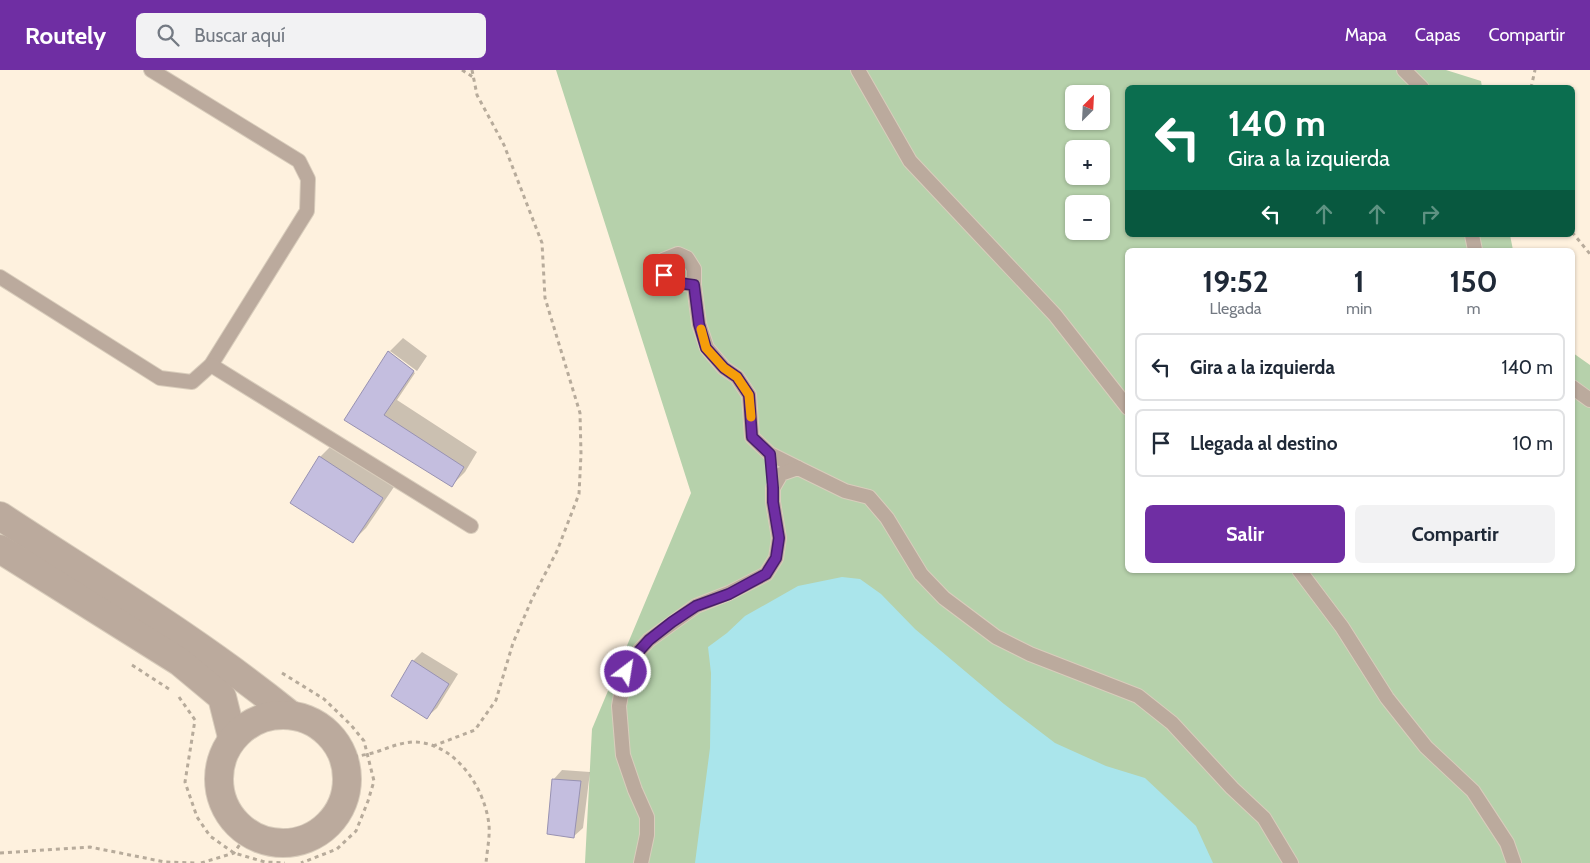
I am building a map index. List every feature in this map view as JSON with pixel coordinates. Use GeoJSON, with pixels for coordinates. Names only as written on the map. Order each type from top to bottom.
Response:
{"type":"FeatureCollection","features":[{"type":"Feature","properties":{"kind":"street"},"geometry":{"type":"LineString","coordinates":[[0,516],[199,647],[250,682],[288,713],[326,730],[346,758],[346,797],[325,829],[297,842],[259,839],[240,843],[228,814],[217,776],[232,737],[254,720],[288,713]]}},
{"type":"Feature","properties":{"kind":"street"},"geometry":{"type":"LineString","coordinates":[[0,549],[180,662],[222,697],[232,737]]}},
{"type":"Feature","properties":{"kind":"lane"},"geometry":{"type":"LineString","coordinates":[[0,277],[160,378],[192,382],[211,365],[307,211],[308,179],[299,161],[151,70]]}},
{"type":"Feature","properties":{"kind":"lane"},"geometry":{"type":"LineString","coordinates":[[858,70],[910,161],[1055,315],[1125,404]]}},
{"type":"Feature","properties":{"kind":"lane"},"geometry":{"type":"LineString","coordinates":[[1404,70],[1419,85]]}},
{"type":"Feature","properties":{"kind":"lane"},"geometry":{"type":"LineString","coordinates":[[694,285],[699,324],[706,348],[724,368],[737,377],[749,395],[752,437],[770,454],[845,490],[869,497],[887,518],[921,574],[944,598],[996,637],[1030,654],[1138,696],[1172,723],[1232,788],[1264,818],[1291,863]]}},
{"type":"Feature","properties":{"kind":"lane"},"geometry":{"type":"LineString","coordinates":[[211,365],[471,526]]}},
{"type":"Feature","properties":{"kind":"lane"},"geometry":{"type":"LineString","coordinates":[[1575,389],[1590,400]]}},
{"type":"Feature","properties":{"kind":"lane"},"geometry":{"type":"LineString","coordinates":[[641,863],[647,834],[647,817],[634,790],[624,755],[619,706],[623,683],[630,661],[649,640],[696,606],[729,594],[766,574],[776,558],[779,538],[773,502],[770,454]]}},
{"type":"Feature","properties":{"kind":"lane"},"geometry":{"type":"LineString","coordinates":[[773,488],[781,474],[798,468]]}},
{"type":"Feature","properties":{"kind":"lane"},"geometry":{"type":"LineString","coordinates":[[1301,573],[1342,627],[1387,698],[1426,747],[1473,791],[1507,842],[1514,863]]}},
{"type":"Feature","properties":{"kind":"path"},"geometry":{"type":"LineString","coordinates":[[462,70],[473,77]]}},
{"type":"Feature","properties":{"kind":"path"},"geometry":{"type":"LineString","coordinates":[[433,746],[475,730],[496,700],[513,643],[557,551],[579,494],[580,486],[580,413],[545,298],[542,243],[504,144],[477,95],[472,70]]}},
{"type":"Feature","properties":{"kind":"path"},"geometry":{"type":"LineString","coordinates":[[1532,85],[1535,70]]}},
{"type":"Feature","properties":{"kind":"path"},"geometry":{"type":"LineString","coordinates":[[1575,236],[1590,254]]}},
{"type":"Feature","properties":{"kind":"path"},"geometry":{"type":"LineString","coordinates":[[131,665],[171,691]]}},
{"type":"Feature","properties":{"kind":"path"},"geometry":{"type":"LineString","coordinates":[[178,695],[195,720],[185,782],[197,817],[210,836],[240,843],[265,862],[285,863]]}},
{"type":"Feature","properties":{"kind":"path"},"geometry":{"type":"LineString","coordinates":[[346,758],[378,752],[398,744],[414,742],[433,746],[450,754],[467,770],[484,804],[489,826],[486,863]]}},
{"type":"Feature","properties":{"kind":"path"},"geometry":{"type":"LineString","coordinates":[[201,863],[240,843]]}},
{"type":"Feature","properties":{"kind":"path"},"geometry":{"type":"LineString","coordinates":[[0,853],[90,846],[165,862],[195,863]]}},
{"type":"Feature","properties":{"kind":"green space"},"geometry":{"type":"Polygon","coordinates":[[[556,70],[1446,70],[1481,81],[1482,85],[1125,85],[1125,237],[1510,237],[1513,248],[1125,248],[1125,573],[1575,573],[1575,354],[1590,365],[1590,863],[585,863],[592,729],[691,493],[556,70]]]}},
{"type":"Feature","properties":{"kind":"water"},"geometry":{"type":"Polygon","coordinates":[[[842,577],[860,579],[881,594],[915,629],[1004,704],[1055,743],[1106,766],[1145,778],[1196,826],[1213,863],[695,863],[710,748],[711,673],[708,647],[745,616],[798,586],[842,577]]]}},
{"type":"Feature","properties":{"kind":"building"},"geometry":{"type":"Polygon","coordinates":[[[388,351],[414,371],[384,415],[464,467],[452,487],[344,420],[388,351]]]}},
{"type":"Feature","properties":{"kind":"building"},"geometry":{"type":"Polygon","coordinates":[[[319,456],[383,498],[353,543],[290,503],[319,456]]]}},
{"type":"Feature","properties":{"kind":"building"},"geometry":{"type":"Polygon","coordinates":[[[412,660],[449,684],[427,719],[391,696],[412,660]]]}},
{"type":"Feature","properties":{"kind":"building"},"geometry":{"type":"Polygon","coordinates":[[[552,779],[581,781],[574,838],[547,834],[552,779]]]}},
{"type":"Feature","properties":{"kind":"slow traffic"},"geometry":{"type":"LineString","coordinates":[[701,329],[706,348],[724,368],[737,377],[749,395],[751,417]]}},
{"type":"Feature","properties":{"kind":"route"},"geometry":{"type":"LineString","coordinates":[[626,672],[630,661],[649,640],[672,622],[696,606],[729,594],[766,574],[776,558],[779,538],[773,502],[770,454],[752,437],[749,395],[737,377],[724,368],[706,348],[699,324],[694,285],[678,283],[664,275]]}}]}
